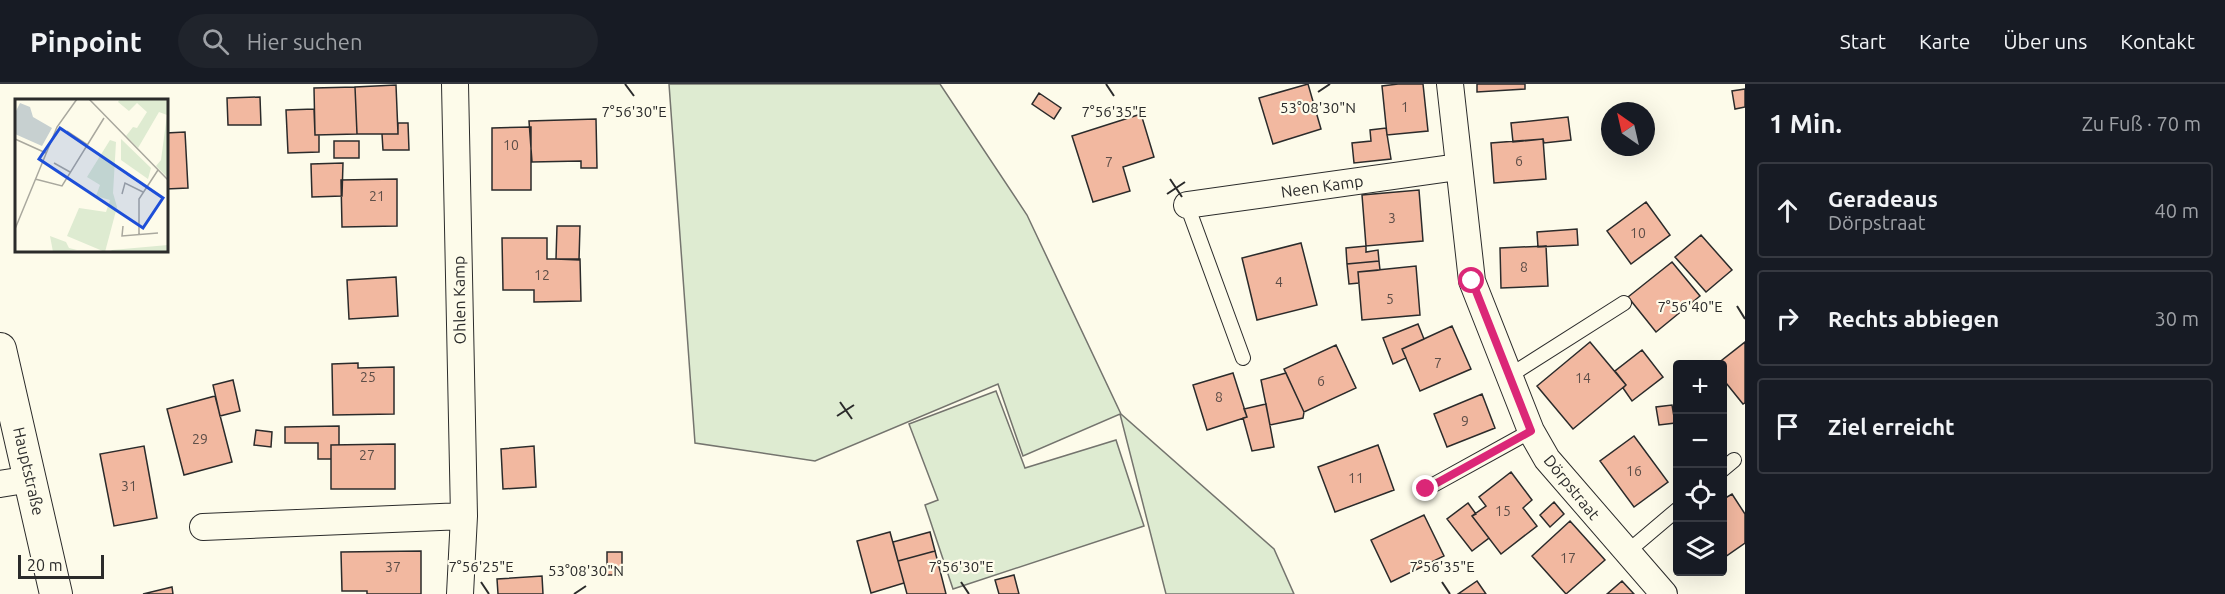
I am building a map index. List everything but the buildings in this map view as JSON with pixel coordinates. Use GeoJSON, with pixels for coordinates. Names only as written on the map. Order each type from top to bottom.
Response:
{"type":"FeatureCollection","features":[{"type":"Feature","properties":{"kind":"street","name":"Ohlen Kamp"},"geometry":{"type":"LineString","coordinates":[[455,84],[464,516],[460,594]]}},
{"type":"Feature","properties":{"kind":"street","name":"Dörpstraat"},"geometry":{"type":"LineString","coordinates":[[1450,84],[1472,281],[1531,431],[1547,459],[1626,553],[1644,569],[1664,594]]}},
{"type":"Feature","properties":{"kind":"street","name":"Neen Kamp"},"geometry":{"type":"LineString","coordinates":[[1187,205],[1458,167]]}},
{"type":"Feature","properties":{"kind":"street","name":"Hauptstraße"},"geometry":{"type":"LineString","coordinates":[[0,349],[56,594]]}},
{"type":"Feature","properties":{"kind":"street"},"geometry":{"type":"LineString","coordinates":[[0,484],[31,479]]}},
{"type":"Feature","properties":{"kind":"street"},"geometry":{"type":"LineString","coordinates":[[203,527],[464,516]]}},
{"type":"Feature","properties":{"kind":"lane"},"geometry":{"type":"LineString","coordinates":[[1187,205],[1243,358]]}},
{"type":"Feature","properties":{"kind":"lane"},"geometry":{"type":"LineString","coordinates":[[1509,376],[1624,303]]}},
{"type":"Feature","properties":{"kind":"lane"},"geometry":{"type":"LineString","coordinates":[[1426,489],[1531,431]]}},
{"type":"Feature","properties":{"kind":"lane"},"geometry":{"type":"LineString","coordinates":[[1724,468],[1734,460]]}},
{"type":"Feature","properties":{"kind":"lane"},"geometry":{"type":"LineString","coordinates":[[1626,553],[1673,512]]}},
{"type":"Feature","properties":{"kind":"green space"},"geometry":{"type":"Polygon","coordinates":[[[669,84],[940,84],[1027,215],[1121,414],[1274,549],[1294,594],[1166,594],[1120,414],[1023,456],[998,384],[815,461],[695,443],[669,84]]]}},
{"type":"Feature","properties":{"kind":"green space"},"geometry":{"type":"Polygon","coordinates":[[[996,391],[1025,468],[1116,440],[1144,526],[953,589],[925,505],[938,500],[909,424],[996,391]]]}},
{"type":"Feature","properties":{"kind":"route"},"geometry":{"type":"LineString","coordinates":[[1426,489],[1531,431],[1472,281]]}}]}
